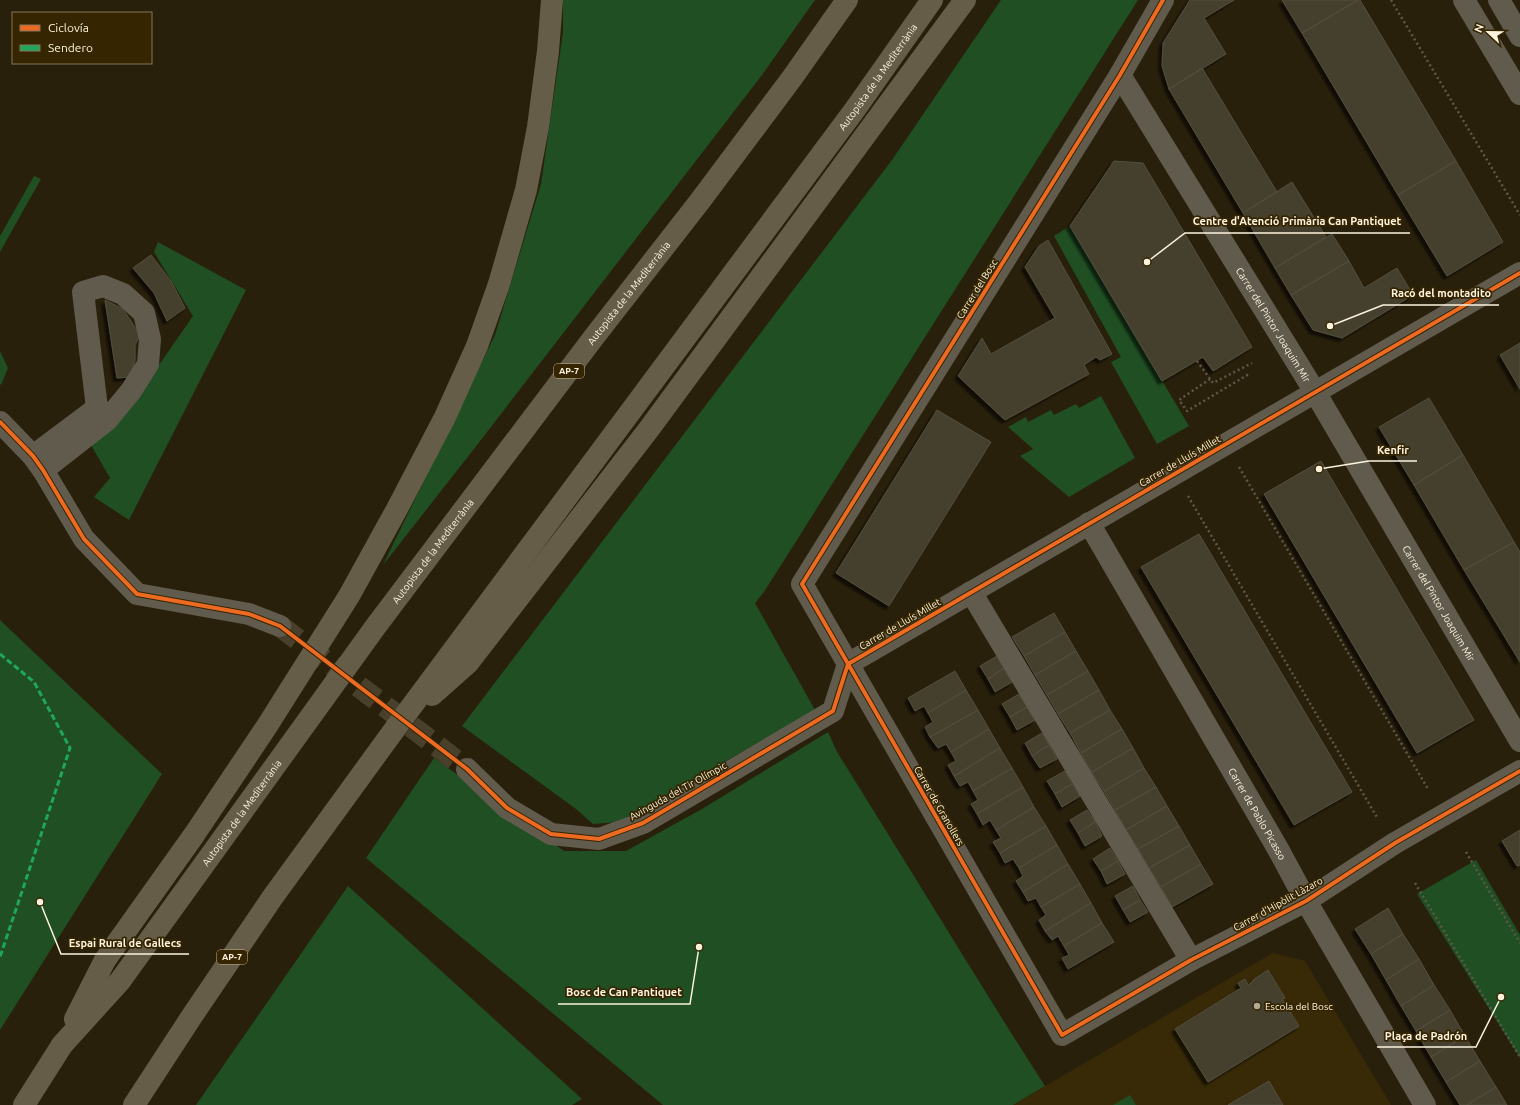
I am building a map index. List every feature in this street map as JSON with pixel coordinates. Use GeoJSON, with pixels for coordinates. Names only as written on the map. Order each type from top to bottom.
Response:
{"type":"FeatureCollection","features":[{"type":"Feature","properties":{"kind":"highway"},"geometry":{"type":"LineString","coordinates":[[62,1045],[105,960],[194,835],[267,726],[349,596],[397,510],[445,417],[477,346],[499,284],[526,190],[538,126],[548,50],[552,0]]}},
{"type":"Feature","properties":{"kind":"highway","name":"Autopista de la Mediterrània"},"geometry":{"type":"LineString","coordinates":[[24,1105],[62,1045],[120,980],[376,626],[594,337],[700,201],[792,78],[847,0]]}},
{"type":"Feature","properties":{"kind":"highway","name":"Autopista de la Mediterrània"},"geometry":{"type":"LineString","coordinates":[[134,1105],[272,898],[353,789],[397,726],[851,114],[932,0]]}},
{"type":"Feature","properties":{"kind":"highway"},"geometry":{"type":"LineString","coordinates":[[397,726],[468,663],[708,351],[965,0]]}},
{"type":"Feature","properties":{"kind":"street","name":"Carrer del Bosc"},"geometry":{"type":"LineString","coordinates":[[802,584],[1120,75],[1163,0]]}},
{"type":"Feature","properties":{"kind":"street"},"geometry":{"type":"LineString","coordinates":[[1464,0],[1520,94]]}},
{"type":"Feature","properties":{"kind":"street"},"geometry":{"type":"LineString","coordinates":[[1499,0],[1520,36]]}},
{"type":"Feature","properties":{"kind":"street","name":"Carrer del Pintor Joaquim Mir"},"geometry":{"type":"LineString","coordinates":[[1120,75],[1315,392],[1520,741]]}},
{"type":"Feature","properties":{"kind":"street","name":"Carrer de Lluís Millet"},"geometry":{"type":"LineString","coordinates":[[848,664],[1520,273]]}},
{"type":"Feature","properties":{"kind":"street"},"geometry":{"type":"LineString","coordinates":[[103,286],[123,294],[144,313],[150,339],[148,364],[131,391],[107,420],[38,463],[97,408],[83,292],[103,286]]}},
{"type":"Feature","properties":{"kind":"street"},"geometry":{"type":"LineString","coordinates":[[0,422],[38,463],[84,538],[137,594],[249,614],[280,626]]}},
{"type":"Feature","properties":{"kind":"street","name":"Carrer de Pablo Picasso"},"geometry":{"type":"LineString","coordinates":[[1089,523],[1425,1105]]}},
{"type":"Feature","properties":{"kind":"street","name":"Carrer de Granollers"},"geometry":{"type":"LineString","coordinates":[[802,584],[1062,1035]]}},
{"type":"Feature","properties":{"kind":"street"},"geometry":{"type":"LineString","coordinates":[[971,592],[1191,960]]}},
{"type":"Feature","properties":{"kind":"street","name":"Avinguda del Tir Olímpic"},"geometry":{"type":"LineString","coordinates":[[467,769],[507,808],[551,834],[599,839],[644,823],[834,710],[848,664]]}},
{"type":"Feature","properties":{"kind":"street","name":"Carrer d'Hipòlit Làzaro"},"geometry":{"type":"LineString","coordinates":[[1062,1035],[1191,960],[1306,900],[1395,844],[1520,771]]}},
{"type":"Feature","properties":{"kind":"path"},"geometry":{"type":"LineString","coordinates":[[1391,0],[1520,215]]}},
{"type":"Feature","properties":{"kind":"path"},"geometry":{"type":"LineString","coordinates":[[1197,361],[1213,383],[1252,363]]}},
{"type":"Feature","properties":{"kind":"path"},"geometry":{"type":"LineString","coordinates":[[1210,379],[1180,400],[1187,411],[1248,374]]}},
{"type":"Feature","properties":{"kind":"path"},"geometry":{"type":"LineString","coordinates":[[1225,444],[1428,789]]}},
{"type":"Feature","properties":{"kind":"path"},"geometry":{"type":"LineString","coordinates":[[1175,473],[1378,819]]}},
{"type":"Feature","properties":{"kind":"path"},"geometry":{"type":"LineString","coordinates":[[1466,852],[1520,943]]}},
{"type":"Feature","properties":{"kind":"path"},"geometry":{"type":"LineString","coordinates":[[1415,883],[1520,1057]]}},
{"type":"Feature","properties":{"kind":"shaded area","name":"Escola del Bosc"},"geometry":{"type":"Polygon","coordinates":[[[1273,953],[1305,961],[1391,1105],[1013,1105],[1273,953]]]}},
{"type":"Feature","properties":{"kind":"green space"},"geometry":{"type":"Polygon","coordinates":[[[563,0],[815,0],[762,75],[383,565],[495,335],[541,184],[563,32],[563,0]]]}},
{"type":"Feature","properties":{"kind":"green space"},"geometry":{"type":"Polygon","coordinates":[[[1001,0],[1138,0],[764,592],[755,603],[815,710],[619,822],[593,824],[576,809],[462,726],[892,160],[1001,0]]]}},
{"type":"Feature","properties":{"kind":"green space"},"geometry":{"type":"Polygon","coordinates":[[[34,176],[41,179],[0,252],[0,236],[34,176]]]}},
{"type":"Feature","properties":{"kind":"green space"},"geometry":{"type":"Polygon","coordinates":[[[1070,226],[1189,426],[1157,444],[1111,362],[1121,357],[1054,236],[1070,226]]]}},
{"type":"Feature","properties":{"kind":"green space"},"geometry":{"type":"Polygon","coordinates":[[[158,242],[246,290],[129,520],[94,497],[110,478],[91,445],[120,421],[193,316],[154,252],[158,242]]]}},
{"type":"Feature","properties":{"kind":"green space"},"geometry":{"type":"Polygon","coordinates":[[[0,351],[8,368],[1,385],[0,384],[0,351]]]}},
{"type":"Feature","properties":{"kind":"green space"},"geometry":{"type":"Polygon","coordinates":[[[1101,396],[1135,458],[1069,497],[1020,456],[1033,449],[1008,427],[1026,417],[1028,422],[1051,410],[1054,415],[1076,404],[1079,408],[1101,396]]]}},
{"type":"Feature","properties":{"kind":"green space"},"geometry":{"type":"Polygon","coordinates":[[[0,620],[162,774],[0,1030],[0,620]]]}},
{"type":"Feature","properties":{"kind":"green space"},"geometry":{"type":"Polygon","coordinates":[[[828,732],[837,752],[1045,1086],[1013,1105],[663,1105],[366,858],[434,758],[564,851],[626,851],[702,809],[828,732]]]}},
{"type":"Feature","properties":{"kind":"green space"},"geometry":{"type":"Polygon","coordinates":[[[1476,860],[1520,935],[1520,1058],[1417,894],[1476,860]]]}},
{"type":"Feature","properties":{"kind":"green space"},"geometry":{"type":"Polygon","coordinates":[[[348,886],[582,1099],[572,1105],[196,1105],[348,886]]]}},
{"type":"Feature","properties":{"kind":"green space"},"geometry":{"type":"Polygon","coordinates":[[[1130,1095],[1136,1105],[1113,1105],[1130,1095]]]}},
{"type":"Feature","properties":{"kind":"building"},"geometry":{"type":"Polygon","coordinates":[[[1190,0],[1234,0],[1204,18],[1226,54],[1169,89],[1162,66],[1163,43],[1190,0]]]}},
{"type":"Feature","properties":{"kind":"building"},"geometry":{"type":"Polygon","coordinates":[[[1282,0],[1358,0],[1302,33],[1282,0]]]}},
{"type":"Feature","properties":{"kind":"building"},"geometry":{"type":"Polygon","coordinates":[[[1360,0],[1456,161],[1398,195],[1302,33],[1360,0]]]}},
{"type":"Feature","properties":{"kind":"building"},"geometry":{"type":"Polygon","coordinates":[[[1202,68],[1277,192],[1243,213],[1169,89],[1202,68]]]}},
{"type":"Feature","properties":{"kind":"building"},"geometry":{"type":"Polygon","coordinates":[[[1114,161],[1143,163],[1252,347],[1213,371],[1203,357],[1162,381],[1070,226],[1114,161]]]}},
{"type":"Feature","properties":{"kind":"building"},"geometry":{"type":"Polygon","coordinates":[[[1456,161],[1503,242],[1447,276],[1398,195],[1456,161]]]}},
{"type":"Feature","properties":{"kind":"building"},"geometry":{"type":"Polygon","coordinates":[[[1292,182],[1326,237],[1275,268],[1243,213],[1292,182]]]}},
{"type":"Feature","properties":{"kind":"building"},"geometry":{"type":"Polygon","coordinates":[[[1332,234],[1349,261],[1291,295],[1275,268],[1332,234]]]}},
{"type":"Feature","properties":{"kind":"building"},"geometry":{"type":"Polygon","coordinates":[[[1048,240],[1112,354],[1100,360],[1096,357],[1084,365],[1089,374],[1005,420],[958,376],[982,338],[991,354],[1055,318],[1025,267],[1039,246],[1048,240]]]}},
{"type":"Feature","properties":{"kind":"building"},"geometry":{"type":"Polygon","coordinates":[[[151,255],[171,281],[185,308],[167,321],[154,293],[133,268],[151,255]]]}},
{"type":"Feature","properties":{"kind":"building"},"geometry":{"type":"Polygon","coordinates":[[[1349,261],[1364,288],[1397,268],[1413,295],[1342,338],[1313,330],[1291,295],[1349,261]]]}},
{"type":"Feature","properties":{"kind":"building"},"geometry":{"type":"Polygon","coordinates":[[[105,300],[123,309],[140,335],[135,345],[135,361],[130,377],[117,378],[105,300]]]}},
{"type":"Feature","properties":{"kind":"building"},"geometry":{"type":"Polygon","coordinates":[[[1520,343],[1520,389],[1500,355],[1520,343]]]}},
{"type":"Feature","properties":{"kind":"building"},"geometry":{"type":"Polygon","coordinates":[[[1429,398],[1463,455],[1414,485],[1379,427],[1429,398]]]}},
{"type":"Feature","properties":{"kind":"building"},"geometry":{"type":"Polygon","coordinates":[[[937,410],[991,442],[889,606],[836,573],[937,410]]]}},
{"type":"Feature","properties":{"kind":"building"},"geometry":{"type":"Polygon","coordinates":[[[1463,455],[1514,542],[1464,570],[1414,485],[1463,455]]]}},
{"type":"Feature","properties":{"kind":"building"},"geometry":{"type":"Polygon","coordinates":[[[1321,461],[1474,720],[1417,753],[1264,494],[1321,461]]]}},
{"type":"Feature","properties":{"kind":"building"},"geometry":{"type":"Polygon","coordinates":[[[1199,534],[1352,792],[1294,825],[1141,567],[1199,534]]]}},
{"type":"Feature","properties":{"kind":"building"},"geometry":{"type":"Polygon","coordinates":[[[1514,542],[1520,552],[1520,662],[1464,570],[1514,542]]]}},
{"type":"Feature","properties":{"kind":"building"},"geometry":{"type":"Polygon","coordinates":[[[1054,613],[1065,632],[1024,656],[1012,637],[1054,613]]]}},
{"type":"Feature","properties":{"kind":"building"},"geometry":{"type":"Polygon","coordinates":[[[1065,632],[1076,651],[1035,675],[1024,656],[1065,632]]]}},
{"type":"Feature","properties":{"kind":"building"},"geometry":{"type":"Polygon","coordinates":[[[1076,651],[1088,671],[1047,695],[1035,675],[1076,651]]]}},
{"type":"Feature","properties":{"kind":"building"},"geometry":{"type":"Polygon","coordinates":[[[997,656],[1004,668],[988,679],[980,666],[997,656]]]}},
{"type":"Feature","properties":{"kind":"building"},"geometry":{"type":"Polygon","coordinates":[[[1004,668],[1012,682],[995,692],[988,679],[1004,668]]]}},
{"type":"Feature","properties":{"kind":"building"},"geometry":{"type":"Polygon","coordinates":[[[955,671],[966,690],[928,713],[924,706],[915,711],[908,698],[955,671]]]}},
{"type":"Feature","properties":{"kind":"building"},"geometry":{"type":"Polygon","coordinates":[[[1088,671],[1099,690],[1058,714],[1047,695],[1088,671]]]}},
{"type":"Feature","properties":{"kind":"building"},"geometry":{"type":"Polygon","coordinates":[[[966,690],[978,710],[930,737],[925,727],[933,722],[928,713],[966,690]]]}},
{"type":"Feature","properties":{"kind":"building"},"geometry":{"type":"Polygon","coordinates":[[[1099,690],[1110,710],[1070,733],[1058,714],[1099,690]]]}},
{"type":"Feature","properties":{"kind":"building"},"geometry":{"type":"Polygon","coordinates":[[[1019,694],[1027,707],[1010,717],[1002,704],[1019,694]]]}},
{"type":"Feature","properties":{"kind":"building"},"geometry":{"type":"Polygon","coordinates":[[[1027,707],[1035,720],[1017,730],[1010,717],[1027,707]]]}},
{"type":"Feature","properties":{"kind":"building"},"geometry":{"type":"Polygon","coordinates":[[[978,710],[989,729],[951,752],[946,744],[938,748],[930,737],[978,710]]]}},
{"type":"Feature","properties":{"kind":"building"},"geometry":{"type":"Polygon","coordinates":[[[1110,710],[1122,729],[1081,753],[1070,733],[1110,710]]]}},
{"type":"Feature","properties":{"kind":"building"},"geometry":{"type":"Polygon","coordinates":[[[989,729],[1000,748],[954,776],[948,765],[956,761],[951,752],[989,729]]]}},
{"type":"Feature","properties":{"kind":"building"},"geometry":{"type":"Polygon","coordinates":[[[1122,729],[1133,748],[1092,772],[1081,753],[1122,729]]]}},
{"type":"Feature","properties":{"kind":"building"},"geometry":{"type":"Polygon","coordinates":[[[1042,733],[1049,745],[1032,756],[1025,743],[1042,733]]]}},
{"type":"Feature","properties":{"kind":"building"},"geometry":{"type":"Polygon","coordinates":[[[1049,745],[1057,759],[1040,768],[1032,756],[1049,745]]]}},
{"type":"Feature","properties":{"kind":"building"},"geometry":{"type":"Polygon","coordinates":[[[1000,748],[1012,768],[973,791],[968,782],[960,786],[954,776],[1000,748]]]}},
{"type":"Feature","properties":{"kind":"building"},"geometry":{"type":"Polygon","coordinates":[[[1133,748],[1144,768],[1104,791],[1092,772],[1133,748]]]}},
{"type":"Feature","properties":{"kind":"building"},"geometry":{"type":"Polygon","coordinates":[[[1012,768],[1023,787],[977,814],[971,804],[978,800],[973,791],[1012,768]]]}},
{"type":"Feature","properties":{"kind":"building"},"geometry":{"type":"Polygon","coordinates":[[[1144,768],[1156,787],[1115,810],[1104,791],[1144,768]]]}},
{"type":"Feature","properties":{"kind":"building"},"geometry":{"type":"Polygon","coordinates":[[[1065,771],[1072,784],[1055,794],[1047,781],[1065,771]]]}},
{"type":"Feature","properties":{"kind":"building"},"geometry":{"type":"Polygon","coordinates":[[[1072,784],[1080,796],[1062,807],[1055,794],[1072,784]]]}},
{"type":"Feature","properties":{"kind":"building"},"geometry":{"type":"Polygon","coordinates":[[[1023,787],[1034,807],[996,830],[990,820],[983,825],[977,814],[1023,787]]]}},
{"type":"Feature","properties":{"kind":"building"},"geometry":{"type":"Polygon","coordinates":[[[1156,787],[1167,806],[1126,830],[1115,810],[1156,787]]]}},
{"type":"Feature","properties":{"kind":"building"},"geometry":{"type":"Polygon","coordinates":[[[1167,806],[1179,826],[1138,849],[1126,830],[1167,806]]]}},
{"type":"Feature","properties":{"kind":"building"},"geometry":{"type":"Polygon","coordinates":[[[1034,807],[1046,826],[1000,853],[993,842],[1001,838],[996,830],[1034,807]]]}},
{"type":"Feature","properties":{"kind":"building"},"geometry":{"type":"Polygon","coordinates":[[[1087,810],[1095,822],[1078,833],[1070,820],[1087,810]]]}},
{"type":"Feature","properties":{"kind":"building"},"geometry":{"type":"Polygon","coordinates":[[[1095,822],[1102,836],[1085,846],[1078,833],[1095,822]]]}},
{"type":"Feature","properties":{"kind":"building"},"geometry":{"type":"Polygon","coordinates":[[[1046,826],[1057,845],[1019,868],[1013,859],[1005,863],[1000,853],[1046,826]]]}},
{"type":"Feature","properties":{"kind":"building"},"geometry":{"type":"Polygon","coordinates":[[[1179,826],[1190,845],[1149,868],[1138,849],[1179,826]]]}},
{"type":"Feature","properties":{"kind":"building"},"geometry":{"type":"Polygon","coordinates":[[[1520,830],[1520,865],[1517,866],[1502,841],[1520,830]]]}},
{"type":"Feature","properties":{"kind":"building"},"geometry":{"type":"Polygon","coordinates":[[[1057,845],[1068,864],[1023,892],[1016,881],[1023,876],[1019,868],[1057,845]]]}},
{"type":"Feature","properties":{"kind":"building"},"geometry":{"type":"Polygon","coordinates":[[[1190,845],[1201,864],[1161,887],[1149,868],[1190,845]]]}},
{"type":"Feature","properties":{"kind":"building"},"geometry":{"type":"Polygon","coordinates":[[[1110,848],[1118,861],[1101,871],[1093,859],[1110,848]]]}},
{"type":"Feature","properties":{"kind":"building"},"geometry":{"type":"Polygon","coordinates":[[[1118,861],[1125,874],[1107,884],[1101,871],[1118,861]]]}},
{"type":"Feature","properties":{"kind":"building"},"geometry":{"type":"Polygon","coordinates":[[[1068,864],[1080,884],[1041,907],[1036,898],[1028,901],[1023,892],[1068,864]]]}},
{"type":"Feature","properties":{"kind":"building"},"geometry":{"type":"Polygon","coordinates":[[[1201,864],[1213,884],[1172,907],[1161,887],[1201,864]]]}},
{"type":"Feature","properties":{"kind":"building"},"geometry":{"type":"Polygon","coordinates":[[[1080,884],[1091,903],[1045,931],[1039,920],[1046,915],[1041,907],[1080,884]]]}},
{"type":"Feature","properties":{"kind":"building"},"geometry":{"type":"Polygon","coordinates":[[[1133,886],[1140,900],[1123,910],[1115,896],[1133,886]]]}},
{"type":"Feature","properties":{"kind":"building"},"geometry":{"type":"Polygon","coordinates":[[[1140,900],[1148,912],[1130,922],[1123,910],[1140,900]]]}},
{"type":"Feature","properties":{"kind":"building"},"geometry":{"type":"Polygon","coordinates":[[[1091,903],[1102,923],[1064,946],[1058,936],[1052,940],[1045,931],[1091,903]]]}},
{"type":"Feature","properties":{"kind":"building"},"geometry":{"type":"Polygon","coordinates":[[[1388,908],[1403,934],[1371,954],[1355,929],[1388,908]]]}},
{"type":"Feature","properties":{"kind":"building"},"geometry":{"type":"Polygon","coordinates":[[[1102,923],[1114,942],[1068,969],[1062,958],[1069,955],[1064,946],[1102,923]]]}},
{"type":"Feature","properties":{"kind":"building"},"geometry":{"type":"Polygon","coordinates":[[[1403,934],[1419,959],[1386,980],[1371,954],[1403,934]]]}},
{"type":"Feature","properties":{"kind":"building"},"geometry":{"type":"Polygon","coordinates":[[[1419,959],[1434,985],[1401,1006],[1386,980],[1419,959]]]}},
{"type":"Feature","properties":{"kind":"building"},"geometry":{"type":"Polygon","coordinates":[[[1268,970],[1285,998],[1282,999],[1299,1026],[1208,1082],[1175,1029],[1241,988],[1238,983],[1245,979],[1248,985],[1268,970]]]}},
{"type":"Feature","properties":{"kind":"building"},"geometry":{"type":"Polygon","coordinates":[[[1434,985],[1450,1010],[1416,1031],[1401,1006],[1434,985]]]}},
{"type":"Feature","properties":{"kind":"building"},"geometry":{"type":"Polygon","coordinates":[[[1450,1010],[1465,1036],[1431,1057],[1416,1031],[1450,1010]]]}},
{"type":"Feature","properties":{"kind":"building"},"geometry":{"type":"Polygon","coordinates":[[[1465,1036],[1480,1061],[1446,1082],[1431,1057],[1465,1036]]]}},
{"type":"Feature","properties":{"kind":"building"},"geometry":{"type":"Polygon","coordinates":[[[1480,1061],[1496,1087],[1467,1105],[1460,1105],[1446,1082],[1480,1061]]]}},
{"type":"Feature","properties":{"kind":"building"},"geometry":{"type":"Polygon","coordinates":[[[1269,1081],[1283,1105],[1228,1105],[1269,1081]]]}},
{"type":"Feature","properties":{"kind":"building"},"geometry":{"type":"Polygon","coordinates":[[[1496,1087],[1507,1105],[1467,1105],[1496,1087]]]}},
{"type":"Feature","properties":{"kind":"tunnel"},"geometry":{"type":"LineString","coordinates":[[280,626],[467,769]]}},
{"type":"Feature","properties":{"kind":"marked path"},"geometry":{"type":"LineString","coordinates":[[0,654],[34,682],[70,748],[0,957]]}},
{"type":"Feature","properties":{"kind":"cycle path"},"geometry":{"type":"LineString","coordinates":[[1163,0],[1120,75],[802,584],[1062,1035],[1191,960],[1306,901],[1395,843],[1520,771]]}},
{"type":"Feature","properties":{"kind":"cycle path"},"geometry":{"type":"LineString","coordinates":[[0,422],[33,456],[84,539],[137,594],[249,614],[280,626],[467,769],[507,808],[551,834],[599,839],[643,823],[833,711],[848,664],[1520,273]]}},
{"type":"Feature","properties":{"kind":"place","name":"Centre d'Atenció Primària Can Pantiquet"},"geometry":{"type":"Point","coordinates":[1147,262]}},
{"type":"Feature","properties":{"kind":"place","name":"Racó del montadito"},"geometry":{"type":"Point","coordinates":[1330,326]}},
{"type":"Feature","properties":{"kind":"place","name":"Kenfir"},"geometry":{"type":"Point","coordinates":[1319,469]}},
{"type":"Feature","properties":{"kind":"place","name":"Espai Rural de Gallecs"},"geometry":{"type":"Point","coordinates":[40,902]}},
{"type":"Feature","properties":{"kind":"place","name":"Bosc de Can Pantiquet"},"geometry":{"type":"Point","coordinates":[699,947]}},
{"type":"Feature","properties":{"kind":"place","name":"Plaça de Padrón"},"geometry":{"type":"Point","coordinates":[1501,997]}},
{"type":"Feature","properties":{"kind":"place","name":"Escola del Bosc"},"geometry":{"type":"Point","coordinates":[1257,1006]}}]}
